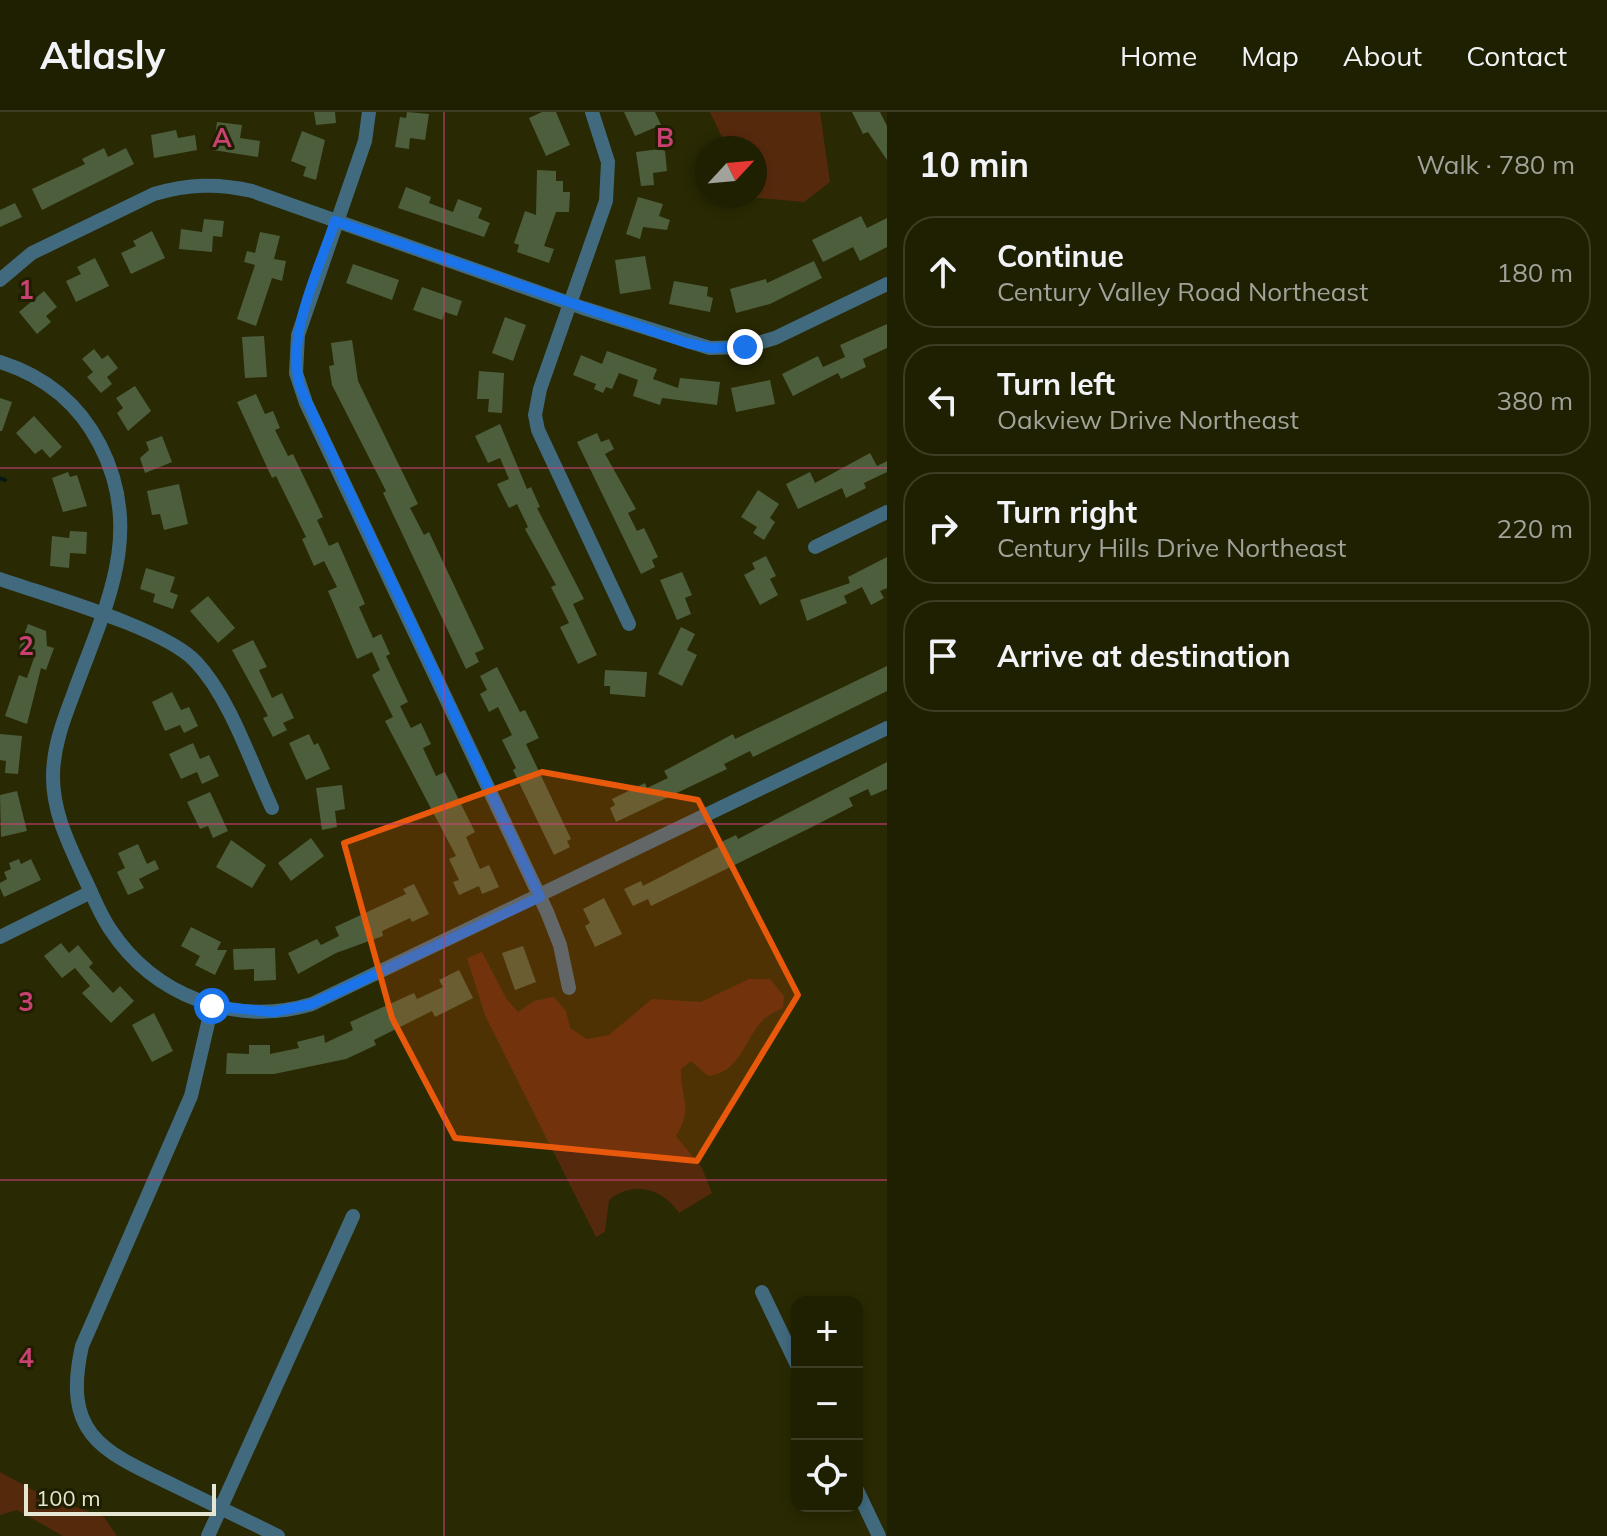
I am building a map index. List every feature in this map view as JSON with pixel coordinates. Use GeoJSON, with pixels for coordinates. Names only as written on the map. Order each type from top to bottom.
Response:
{"type":"FeatureCollection","features":[{"type":"Feature","properties":{"kind":"street"},"geometry":{"type":"LineString","coordinates":[[369,112],[365,141],[298,335],[295,360],[300,387],[540,897],[560,945],[569,988]]}},
{"type":"Feature","properties":{"kind":"street"},"geometry":{"type":"LineString","coordinates":[[592,112],[605,144],[609,180],[606,201],[540,389],[535,415],[538,430],[629,624]]}},
{"type":"Feature","properties":{"kind":"street"},"geometry":{"type":"LineString","coordinates":[[0,280],[32,253],[154,194],[175,187],[234,187],[687,343],[728,349],[775,338],[887,284]]}},
{"type":"Feature","properties":{"kind":"street"},"geometry":{"type":"LineString","coordinates":[[0,362],[32,375],[68,400],[105,454],[120,503],[122,536],[117,573],[60,730],[53,776],[64,834],[109,927],[136,960],[169,987],[212,1006],[273,1012],[312,1004],[887,728]]}},
{"type":"Feature","properties":{"kind":"street"},"geometry":{"type":"LineString","coordinates":[[815,547],[887,512]]}},
{"type":"Feature","properties":{"kind":"street"},"geometry":{"type":"LineString","coordinates":[[0,579],[172,642],[198,663],[216,689],[272,808]]}},
{"type":"Feature","properties":{"kind":"street"},"geometry":{"type":"LineString","coordinates":[[0,937],[91,892]]}},
{"type":"Feature","properties":{"kind":"street"},"geometry":{"type":"LineString","coordinates":[[212,1006],[191,1096],[82,1346],[74,1380],[77,1403],[88,1428],[109,1454],[278,1536]]}},
{"type":"Feature","properties":{"kind":"street"},"geometry":{"type":"LineString","coordinates":[[208,1536],[353,1216]]}},
{"type":"Feature","properties":{"kind":"street"},"geometry":{"type":"LineString","coordinates":[[762,1292],[791,1352]]}},
{"type":"Feature","properties":{"kind":"street"},"geometry":{"type":"LineString","coordinates":[[863,1503],[879,1536]]}},
{"type":"Feature","properties":{"kind":"highlighted area"},"geometry":{"type":"Polygon","coordinates":[[[542,772],[698,800],[798,995],[697,1161],[455,1138],[392,1018],[344,843],[542,772]]]}},
{"type":"Feature","properties":{"kind":"shaded area"},"geometry":{"type":"Polygon","coordinates":[[[710,112],[820,112],[830,182],[804,202],[767,199],[767,136],[721,136],[710,112]]]}},
{"type":"Feature","properties":{"kind":"shaded area"},"geometry":{"type":"Polygon","coordinates":[[[482,952],[506,998],[518,1012],[534,1001],[554,997],[566,1011],[570,1028],[587,1039],[609,1035],[652,999],[701,1002],[749,979],[770,979],[784,996],[783,1008],[765,1018],[735,1061],[719,1073],[708,1076],[691,1061],[681,1069],[685,1110],[676,1136],[702,1168],[712,1193],[679,1213],[656,1193],[628,1190],[609,1200],[605,1232],[596,1237],[485,1015],[467,958],[482,952]]]}},
{"type":"Feature","properties":{"kind":"shaded area"},"geometry":{"type":"Polygon","coordinates":[[[0,1472],[42,1495],[104,1517],[117,1536],[63,1536],[17,1510],[0,1515],[0,1472]]]}},
{"type":"Feature","properties":{"kind":"building"},"geometry":{"type":"Polygon","coordinates":[[[314,112],[335,112],[336,123],[316,125],[314,112]]]}},
{"type":"Feature","properties":{"kind":"building"},"geometry":{"type":"Polygon","coordinates":[[[407,112],[429,114],[425,140],[410,138],[409,149],[395,147],[400,117],[406,118],[407,112]]]}},
{"type":"Feature","properties":{"kind":"building"},"geometry":{"type":"Polygon","coordinates":[[[542,112],[556,112],[570,145],[546,156],[529,118],[542,112]]]}},
{"type":"Feature","properties":{"kind":"building"},"geometry":{"type":"Polygon","coordinates":[[[624,112],[655,112],[661,125],[635,136],[624,112]]]}},
{"type":"Feature","properties":{"kind":"building"},"geometry":{"type":"Polygon","coordinates":[[[852,112],[880,112],[887,126],[887,160],[868,132],[863,134],[852,112]]]}},
{"type":"Feature","properties":{"kind":"building"},"geometry":{"type":"Polygon","coordinates":[[[217,122],[242,125],[240,138],[260,141],[258,157],[213,150],[217,122]]]}},
{"type":"Feature","properties":{"kind":"building"},"geometry":{"type":"Polygon","coordinates":[[[176,130],[178,138],[195,135],[197,150],[154,158],[151,135],[176,130]]]}},
{"type":"Feature","properties":{"kind":"building"},"geometry":{"type":"Polygon","coordinates":[[[302,131],[325,140],[316,180],[303,176],[306,167],[291,161],[302,131]]]}},
{"type":"Feature","properties":{"kind":"building"},"geometry":{"type":"Polygon","coordinates":[[[104,148],[108,157],[126,148],[134,164],[42,210],[32,189],[85,164],[82,159],[104,148]]]}},
{"type":"Feature","properties":{"kind":"building"},"geometry":{"type":"Polygon","coordinates":[[[665,151],[667,171],[653,173],[654,185],[641,186],[636,152],[665,151]]]}},
{"type":"Feature","properties":{"kind":"building"},"geometry":{"type":"Polygon","coordinates":[[[537,170],[556,171],[556,181],[563,181],[563,192],[570,192],[569,212],[556,212],[544,246],[554,249],[549,263],[517,252],[519,245],[514,243],[525,211],[536,215],[537,170]]]}},
{"type":"Feature","properties":{"kind":"building"},"geometry":{"type":"Polygon","coordinates":[[[406,187],[431,197],[429,203],[453,212],[458,199],[482,208],[478,218],[490,223],[484,237],[398,208],[406,187]]]}},
{"type":"Feature","properties":{"kind":"building"},"geometry":{"type":"Polygon","coordinates":[[[638,197],[663,204],[659,216],[670,220],[667,230],[643,227],[640,239],[626,234],[638,197]]]}},
{"type":"Feature","properties":{"kind":"building"},"geometry":{"type":"Polygon","coordinates":[[[15,203],[22,217],[0,227],[0,210],[15,203]]]}},
{"type":"Feature","properties":{"kind":"building"},"geometry":{"type":"Polygon","coordinates":[[[861,216],[867,228],[887,218],[887,247],[860,261],[853,247],[823,262],[812,240],[861,216]]]}},
{"type":"Feature","properties":{"kind":"building"},"geometry":{"type":"Polygon","coordinates":[[[204,219],[224,221],[222,237],[213,236],[212,252],[179,249],[181,229],[202,232],[204,219]]]}},
{"type":"Feature","properties":{"kind":"building"},"geometry":{"type":"Polygon","coordinates":[[[152,231],[165,258],[131,274],[121,253],[136,246],[133,241],[152,231]]]}},
{"type":"Feature","properties":{"kind":"building"},"geometry":{"type":"Polygon","coordinates":[[[260,232],[280,236],[274,259],[286,261],[282,281],[272,278],[256,326],[237,319],[255,265],[244,262],[247,251],[255,253],[260,232]]]}},
{"type":"Feature","properties":{"kind":"building"},"geometry":{"type":"Polygon","coordinates":[[[645,256],[651,289],[620,294],[615,260],[645,256]]]}},
{"type":"Feature","properties":{"kind":"building"},"geometry":{"type":"Polygon","coordinates":[[[95,258],[109,286],[76,302],[66,281],[81,274],[77,267],[95,258]]]}},
{"type":"Feature","properties":{"kind":"building"},"geometry":{"type":"Polygon","coordinates":[[[814,261],[822,278],[770,304],[736,313],[730,289],[766,279],[767,283],[814,261]]]}},
{"type":"Feature","properties":{"kind":"building"},"geometry":{"type":"Polygon","coordinates":[[[353,264],[399,280],[392,300],[346,283],[353,264]]]}},
{"type":"Feature","properties":{"kind":"building"},"geometry":{"type":"Polygon","coordinates":[[[674,281],[708,287],[707,296],[713,298],[710,312],[669,304],[674,281]]]}},
{"type":"Feature","properties":{"kind":"building"},"geometry":{"type":"Polygon","coordinates":[[[422,287],[462,301],[457,316],[445,312],[442,320],[413,310],[422,287]]]}},
{"type":"Feature","properties":{"kind":"building"},"geometry":{"type":"Polygon","coordinates":[[[44,291],[57,307],[46,316],[51,322],[37,334],[19,312],[44,291]]]}},
{"type":"Feature","properties":{"kind":"building"},"geometry":{"type":"Polygon","coordinates":[[[505,317],[526,325],[513,361],[492,353],[505,317]]]}},
{"type":"Feature","properties":{"kind":"building"},"geometry":{"type":"Polygon","coordinates":[[[887,324],[887,348],[863,359],[866,367],[841,379],[838,373],[793,396],[782,374],[818,356],[823,367],[845,357],[840,345],[887,324]]]}},
{"type":"Feature","properties":{"kind":"building"},"geometry":{"type":"Polygon","coordinates":[[[264,336],[267,377],[245,378],[242,337],[264,336]]]}},
{"type":"Feature","properties":{"kind":"building"},"geometry":{"type":"Polygon","coordinates":[[[352,340],[358,381],[418,504],[410,508],[424,535],[429,532],[484,649],[475,653],[479,662],[466,669],[383,493],[386,491],[332,385],[329,366],[334,365],[331,343],[352,340]]]}},
{"type":"Feature","properties":{"kind":"building"},"geometry":{"type":"Polygon","coordinates":[[[94,349],[102,359],[108,355],[118,368],[107,377],[112,384],[101,393],[87,377],[93,372],[82,359],[94,349]]]}},
{"type":"Feature","properties":{"kind":"building"},"geometry":{"type":"Polygon","coordinates":[[[607,351],[657,369],[653,379],[678,388],[680,378],[720,382],[717,405],[662,398],[660,405],[633,396],[638,380],[619,373],[612,389],[606,387],[603,393],[594,389],[596,384],[573,375],[581,355],[602,364],[607,351]]]}},
{"type":"Feature","properties":{"kind":"building"},"geometry":{"type":"Polygon","coordinates":[[[479,371],[504,373],[502,413],[488,412],[489,399],[477,399],[479,371]]]}},
{"type":"Feature","properties":{"kind":"building"},"geometry":{"type":"Polygon","coordinates":[[[770,380],[775,404],[736,412],[731,388],[770,380]]]}},
{"type":"Feature","properties":{"kind":"building"},"geometry":{"type":"Polygon","coordinates":[[[135,386],[151,411],[128,431],[117,413],[123,408],[116,398],[135,386]]]}},
{"type":"Feature","properties":{"kind":"building"},"geometry":{"type":"Polygon","coordinates":[[[256,394],[265,414],[273,411],[280,428],[275,430],[288,456],[293,454],[323,517],[317,520],[329,546],[338,542],[365,604],[359,607],[373,638],[381,634],[390,654],[386,656],[408,702],[400,706],[411,728],[421,723],[431,744],[423,748],[436,776],[445,772],[475,832],[466,837],[480,869],[489,865],[499,887],[482,894],[479,886],[459,895],[453,882],[459,880],[449,859],[456,856],[385,721],[393,717],[372,675],[380,670],[372,652],[357,659],[328,591],[337,587],[324,561],[314,566],[302,539],[306,537],[276,476],[272,478],[237,402],[256,394]]]}},
{"type":"Feature","properties":{"kind":"building"},"geometry":{"type":"Polygon","coordinates":[[[0,398],[12,402],[2,431],[0,431],[0,398]]]}},
{"type":"Feature","properties":{"kind":"building"},"geometry":{"type":"Polygon","coordinates":[[[34,416],[62,447],[50,458],[42,449],[35,454],[16,433],[34,416]]]}},
{"type":"Feature","properties":{"kind":"building"},"geometry":{"type":"Polygon","coordinates":[[[500,424],[527,489],[531,487],[540,507],[537,508],[584,599],[573,604],[597,655],[578,664],[560,627],[569,623],[551,587],[556,585],[525,529],[528,527],[517,504],[509,508],[497,484],[509,479],[500,458],[488,463],[475,436],[500,424]]]}},
{"type":"Feature","properties":{"kind":"building"},"geometry":{"type":"Polygon","coordinates":[[[597,433],[601,442],[609,439],[614,449],[605,454],[636,509],[628,513],[637,531],[644,528],[658,557],[652,560],[655,567],[641,574],[577,442],[597,433]]]}},
{"type":"Feature","properties":{"kind":"building"},"geometry":{"type":"Polygon","coordinates":[[[162,436],[172,462],[145,473],[140,458],[149,450],[146,442],[162,436]]]}},
{"type":"Feature","properties":{"kind":"building"},"geometry":{"type":"Polygon","coordinates":[[[870,453],[877,466],[887,461],[887,472],[864,483],[866,488],[846,498],[842,488],[798,509],[786,484],[810,472],[815,483],[870,453]]]}},
{"type":"Feature","properties":{"kind":"building"},"geometry":{"type":"Polygon","coordinates":[[[68,472],[70,477],[77,475],[87,506],[63,512],[52,478],[68,472]]]}},
{"type":"Feature","properties":{"kind":"building"},"geometry":{"type":"Polygon","coordinates":[[[179,484],[188,524],[164,530],[160,514],[152,515],[147,491],[179,484]]]}},
{"type":"Feature","properties":{"kind":"building"},"geometry":{"type":"Polygon","coordinates":[[[758,490],[779,504],[770,518],[775,522],[764,540],[753,533],[757,527],[741,517],[758,490]]]}},
{"type":"Feature","properties":{"kind":"building"},"geometry":{"type":"Polygon","coordinates":[[[70,531],[87,532],[86,554],[70,553],[69,568],[50,566],[52,536],[69,538],[70,531]]]}},
{"type":"Feature","properties":{"kind":"building"},"geometry":{"type":"Polygon","coordinates":[[[766,556],[776,576],[770,579],[778,595],[760,605],[744,575],[755,569],[752,563],[766,556]]]}},
{"type":"Feature","properties":{"kind":"building"},"geometry":{"type":"Polygon","coordinates":[[[887,557],[887,588],[880,591],[884,598],[871,605],[862,587],[844,596],[847,603],[807,621],[800,600],[850,583],[848,577],[887,557]]]}},
{"type":"Feature","properties":{"kind":"building"},"geometry":{"type":"Polygon","coordinates":[[[146,568],[175,577],[170,592],[178,595],[173,609],[153,602],[155,594],[140,589],[146,568]]]}},
{"type":"Feature","properties":{"kind":"building"},"geometry":{"type":"Polygon","coordinates":[[[682,572],[692,595],[685,598],[691,614],[677,620],[660,580],[682,572]]]}},
{"type":"Feature","properties":{"kind":"building"},"geometry":{"type":"Polygon","coordinates":[[[208,596],[235,628],[218,643],[190,611],[208,596]]]}},
{"type":"Feature","properties":{"kind":"building"},"geometry":{"type":"Polygon","coordinates":[[[28,624],[46,631],[47,646],[54,648],[46,670],[41,668],[27,724],[5,716],[19,675],[27,678],[34,658],[18,652],[28,624]]]}},
{"type":"Feature","properties":{"kind":"building"},"geometry":{"type":"Polygon","coordinates":[[[681,627],[695,634],[687,650],[697,655],[682,686],[658,674],[681,627]]]}},
{"type":"Feature","properties":{"kind":"building"},"geometry":{"type":"Polygon","coordinates":[[[253,640],[267,667],[259,670],[272,698],[282,693],[294,718],[283,723],[287,730],[273,737],[263,718],[268,716],[232,650],[253,640]]]}},
{"type":"Feature","properties":{"kind":"building"},"geometry":{"type":"Polygon","coordinates":[[[887,666],[887,691],[753,757],[750,751],[724,764],[727,769],[616,822],[610,808],[615,805],[612,799],[645,783],[647,788],[668,778],[664,771],[733,734],[735,739],[887,666]]]}},
{"type":"Feature","properties":{"kind":"building"},"geometry":{"type":"Polygon","coordinates":[[[497,667],[520,712],[525,710],[539,738],[526,744],[571,839],[567,841],[570,847],[554,855],[502,740],[512,735],[498,707],[489,712],[480,694],[487,690],[480,676],[497,667]]]}},
{"type":"Feature","properties":{"kind":"building"},"geometry":{"type":"Polygon","coordinates":[[[605,670],[647,672],[645,697],[610,694],[610,686],[604,686],[605,670]]]}},
{"type":"Feature","properties":{"kind":"building"},"geometry":{"type":"Polygon","coordinates":[[[172,692],[181,710],[189,707],[198,726],[184,733],[180,725],[165,731],[152,702],[172,692]]]}},
{"type":"Feature","properties":{"kind":"building"},"geometry":{"type":"Polygon","coordinates":[[[0,734],[22,736],[18,774],[5,773],[6,761],[0,760],[0,734]]]}},
{"type":"Feature","properties":{"kind":"building"},"geometry":{"type":"Polygon","coordinates":[[[309,734],[314,745],[318,743],[330,769],[306,780],[289,743],[309,734]]]}},
{"type":"Feature","properties":{"kind":"building"},"geometry":{"type":"Polygon","coordinates":[[[193,743],[200,759],[209,755],[219,776],[202,784],[197,772],[181,779],[169,754],[193,743]]]}},
{"type":"Feature","properties":{"kind":"building"},"geometry":{"type":"Polygon","coordinates":[[[887,762],[887,789],[871,796],[868,789],[849,798],[853,806],[651,906],[648,899],[633,906],[624,889],[641,881],[643,886],[718,847],[717,844],[736,835],[738,839],[887,762]]]}},
{"type":"Feature","properties":{"kind":"building"},"geometry":{"type":"Polygon","coordinates":[[[342,785],[345,809],[335,811],[337,827],[322,830],[316,788],[342,785]]]}},
{"type":"Feature","properties":{"kind":"building"},"geometry":{"type":"Polygon","coordinates":[[[17,791],[27,831],[1,837],[0,795],[17,791]]]}},
{"type":"Feature","properties":{"kind":"building"},"geometry":{"type":"Polygon","coordinates":[[[210,792],[228,831],[213,838],[208,826],[200,829],[187,802],[210,792]]]}},
{"type":"Feature","properties":{"kind":"building"},"geometry":{"type":"Polygon","coordinates":[[[311,838],[324,856],[291,881],[278,863],[311,838]]]}},
{"type":"Feature","properties":{"kind":"building"},"geometry":{"type":"Polygon","coordinates":[[[231,840],[266,865],[252,888],[216,867],[231,840]]]}},
{"type":"Feature","properties":{"kind":"building"},"geometry":{"type":"Polygon","coordinates":[[[138,844],[147,864],[155,860],[159,869],[139,879],[144,888],[128,895],[117,872],[125,868],[118,853],[138,844]]]}},
{"type":"Feature","properties":{"kind":"building"},"geometry":{"type":"Polygon","coordinates":[[[19,859],[21,864],[31,859],[41,880],[4,897],[0,883],[7,879],[4,872],[11,869],[9,863],[19,859]]]}},
{"type":"Feature","properties":{"kind":"building"},"geometry":{"type":"Polygon","coordinates":[[[414,884],[429,914],[412,922],[410,918],[382,931],[383,936],[336,953],[298,974],[288,953],[317,939],[321,945],[339,936],[335,927],[406,894],[403,889],[414,884]]]}},
{"type":"Feature","properties":{"kind":"building"},"geometry":{"type":"Polygon","coordinates":[[[604,898],[622,934],[595,947],[585,926],[590,923],[583,909],[604,898]]]}},
{"type":"Feature","properties":{"kind":"building"},"geometry":{"type":"Polygon","coordinates":[[[191,927],[221,942],[217,950],[227,950],[215,975],[195,965],[200,956],[181,946],[191,927]]]}},
{"type":"Feature","properties":{"kind":"building"},"geometry":{"type":"Polygon","coordinates":[[[61,943],[69,953],[78,945],[93,963],[89,967],[113,993],[120,986],[134,1001],[111,1023],[82,993],[90,986],[75,968],[62,978],[44,956],[61,943]]]}},
{"type":"Feature","properties":{"kind":"building"},"geometry":{"type":"Polygon","coordinates":[[[523,946],[536,982],[515,990],[502,953],[523,946]]]}},
{"type":"Feature","properties":{"kind":"building"},"geometry":{"type":"Polygon","coordinates":[[[275,948],[276,980],[254,981],[254,969],[234,970],[233,949],[275,948]]]}},
{"type":"Feature","properties":{"kind":"building"},"geometry":{"type":"Polygon","coordinates":[[[459,970],[473,998],[435,1017],[432,1011],[374,1040],[376,1045],[346,1059],[274,1074],[226,1074],[227,1053],[249,1054],[249,1045],[270,1045],[270,1054],[299,1048],[297,1042],[324,1035],[325,1043],[353,1030],[350,1022],[414,993],[417,999],[443,987],[439,980],[459,970]]]}},
{"type":"Feature","properties":{"kind":"building"},"geometry":{"type":"Polygon","coordinates":[[[154,1013],[173,1051],[152,1062],[132,1025],[154,1013]]]}},
{"type":"Feature","properties":{"kind":"waterway"},"geometry":{"type":"LineString","coordinates":[[0,478],[5,480]]}},
{"type":"Feature","properties":{"kind":"route"},"geometry":{"type":"LineString","coordinates":[[212,1006],[273,1012],[312,1004],[540,897],[300,387],[295,360],[298,335],[335,221],[687,343],[710,348],[745,347]]}}]}
